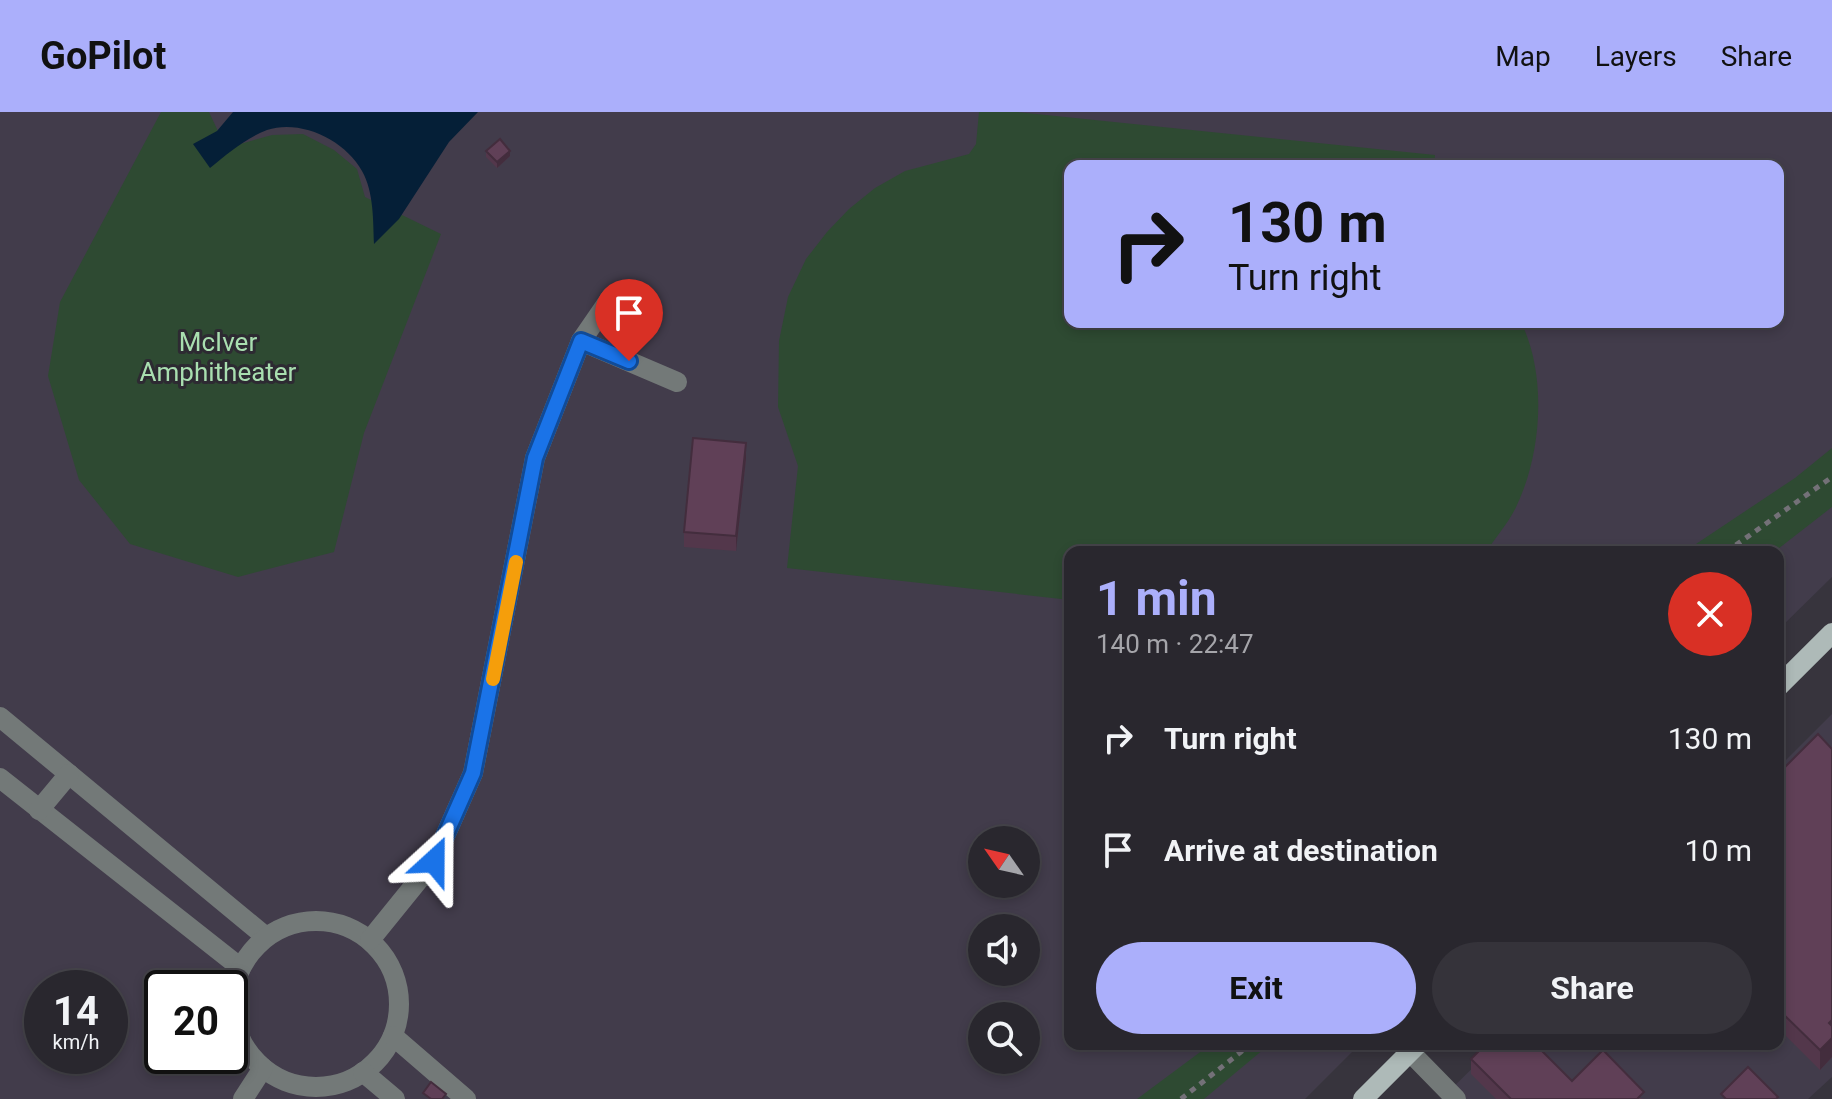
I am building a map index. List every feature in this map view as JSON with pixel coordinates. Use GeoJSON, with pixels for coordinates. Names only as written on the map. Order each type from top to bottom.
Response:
{"type":"FeatureCollection","features":[{"type":"Feature","properties":{"kind":"main road"},"geometry":{"type":"LineString","coordinates":[[1784,681],[1832,633]]}},
{"type":"Feature","properties":{"kind":"main road"},"geometry":{"type":"LineString","coordinates":[[1363,1099],[1412,1050]]}},
{"type":"Feature","properties":{"kind":"street"},"geometry":{"type":"LineString","coordinates":[[370,940],[434,861],[473,773],[535,458],[581,341],[612,296]]}},
{"type":"Feature","properties":{"kind":"street"},"geometry":{"type":"LineString","coordinates":[[581,341],[677,382]]}},
{"type":"Feature","properties":{"kind":"street"},"geometry":{"type":"LineString","coordinates":[[0,717],[266,937]]}},
{"type":"Feature","properties":{"kind":"street"},"geometry":{"type":"LineString","coordinates":[[39,810],[69,774]]}},
{"type":"Feature","properties":{"kind":"street"},"geometry":{"type":"LineString","coordinates":[[0,778],[241,968]]}},
{"type":"Feature","properties":{"kind":"street"},"geometry":{"type":"LineString","coordinates":[[319,920],[346,925],[370,940],[387,960],[398,984],[399,1011],[393,1036],[381,1056],[363,1072],[339,1084],[313,1087],[287,1082],[263,1068],[245,1048],[235,1022],[234,995],[241,968],[252,951],[266,937],[291,924],[319,920]]}},
{"type":"Feature","properties":{"kind":"street"},"geometry":{"type":"LineString","coordinates":[[393,1036],[466,1099]]}},
{"type":"Feature","properties":{"kind":"street"},"geometry":{"type":"LineString","coordinates":[[1416,1050],[1456,1099]]}},
{"type":"Feature","properties":{"kind":"street"},"geometry":{"type":"LineString","coordinates":[[243,1099],[263,1068]]}},
{"type":"Feature","properties":{"kind":"street"},"geometry":{"type":"LineString","coordinates":[[363,1072],[395,1099]]}},
{"type":"Feature","properties":{"kind":"path"},"geometry":{"type":"LineString","coordinates":[[1734,546],[1832,477]]}},
{"type":"Feature","properties":{"kind":"path"},"geometry":{"type":"LineString","coordinates":[[1181,1099],[1243,1050]]}},
{"type":"Feature","properties":{"kind":"shaded area"},"geometry":{"type":"Polygon","coordinates":[[[0,112],[1832,112],[1832,577],[1784,624],[1784,546],[1064,546],[1064,1050],[1354,1050],[1305,1099],[0,1099],[0,112]]]}},
{"type":"Feature","properties":{"kind":"shaded area"},"geometry":{"type":"Polygon","coordinates":[[[1832,714],[1832,1077],[1808,1099],[1441,1099],[1491,1050],[1784,1050],[1784,762],[1832,714]]]}},
{"type":"Feature","properties":{"kind":"green space","name":"McIver Amphitheater"},"geometry":{"type":"Polygon","coordinates":[[[161,112],[209,112],[226,148],[272,135],[303,134],[334,150],[357,169],[365,197],[441,234],[364,433],[334,552],[238,577],[130,544],[79,480],[48,376],[60,302],[161,112]]]}},
{"type":"Feature","properties":{"kind":"green space"},"geometry":{"type":"Polygon","coordinates":[[[979,112],[1017,112],[1435,155],[1435,160],[1064,160],[1064,328],[1523,328],[1535,366],[1538,389],[1536,438],[1532,462],[1517,505],[1490,546],[1064,546],[1064,599],[787,568],[798,466],[778,407],[779,341],[788,297],[806,259],[849,209],[875,188],[905,171],[969,154],[976,144],[979,112]]]}},
{"type":"Feature","properties":{"kind":"green space"},"geometry":{"type":"Polygon","coordinates":[[[1832,448],[1832,507],[1782,546],[1693,546],[1795,478],[1832,448]]]}},
{"type":"Feature","properties":{"kind":"green space"},"geometry":{"type":"Polygon","coordinates":[[[1203,1050],[1263,1050],[1204,1099],[1137,1099],[1203,1050]]]}},
{"type":"Feature","properties":{"kind":"water"},"geometry":{"type":"Polygon","coordinates":[[[233,112],[478,112],[449,142],[399,219],[374,244],[371,197],[366,179],[345,150],[321,135],[294,127],[267,130],[244,142],[210,168],[193,144],[217,131],[233,112]]]}},
{"type":"Feature","properties":{"kind":"building"},"geometry":{"type":"Polygon","coordinates":[[[500,139],[510,151],[497,162],[486,151],[500,139]]]}},
{"type":"Feature","properties":{"kind":"building"},"geometry":{"type":"Polygon","coordinates":[[[693,438],[746,443],[736,536],[684,532],[693,438]]]}},
{"type":"Feature","properties":{"kind":"building"},"geometry":{"type":"Polygon","coordinates":[[[1818,734],[1832,749],[1832,1020],[1829,1023],[1832,1038],[1820,1050],[1784,1015],[1784,768],[1818,734]]]}},
{"type":"Feature","properties":{"kind":"building"},"geometry":{"type":"Polygon","coordinates":[[[1480,1050],[1541,1050],[1572,1081],[1603,1050],[1644,1092],[1637,1099],[1511,1099],[1471,1059],[1480,1050]]]}},
{"type":"Feature","properties":{"kind":"building"},"geometry":{"type":"Polygon","coordinates":[[[1748,1067],[1778,1097],[1776,1099],[1726,1099],[1721,1094],[1748,1067]]]}},
{"type":"Feature","properties":{"kind":"building"},"geometry":{"type":"Polygon","coordinates":[[[431,1082],[446,1094],[442,1099],[431,1099],[423,1093],[431,1082]]]}},
{"type":"Feature","properties":{"kind":"slow traffic"},"geometry":{"type":"LineString","coordinates":[[493,679],[516,562]]}},
{"type":"Feature","properties":{"kind":"route"},"geometry":{"type":"LineString","coordinates":[[434,861],[473,773],[535,458],[581,341],[629,361]]}}]}
